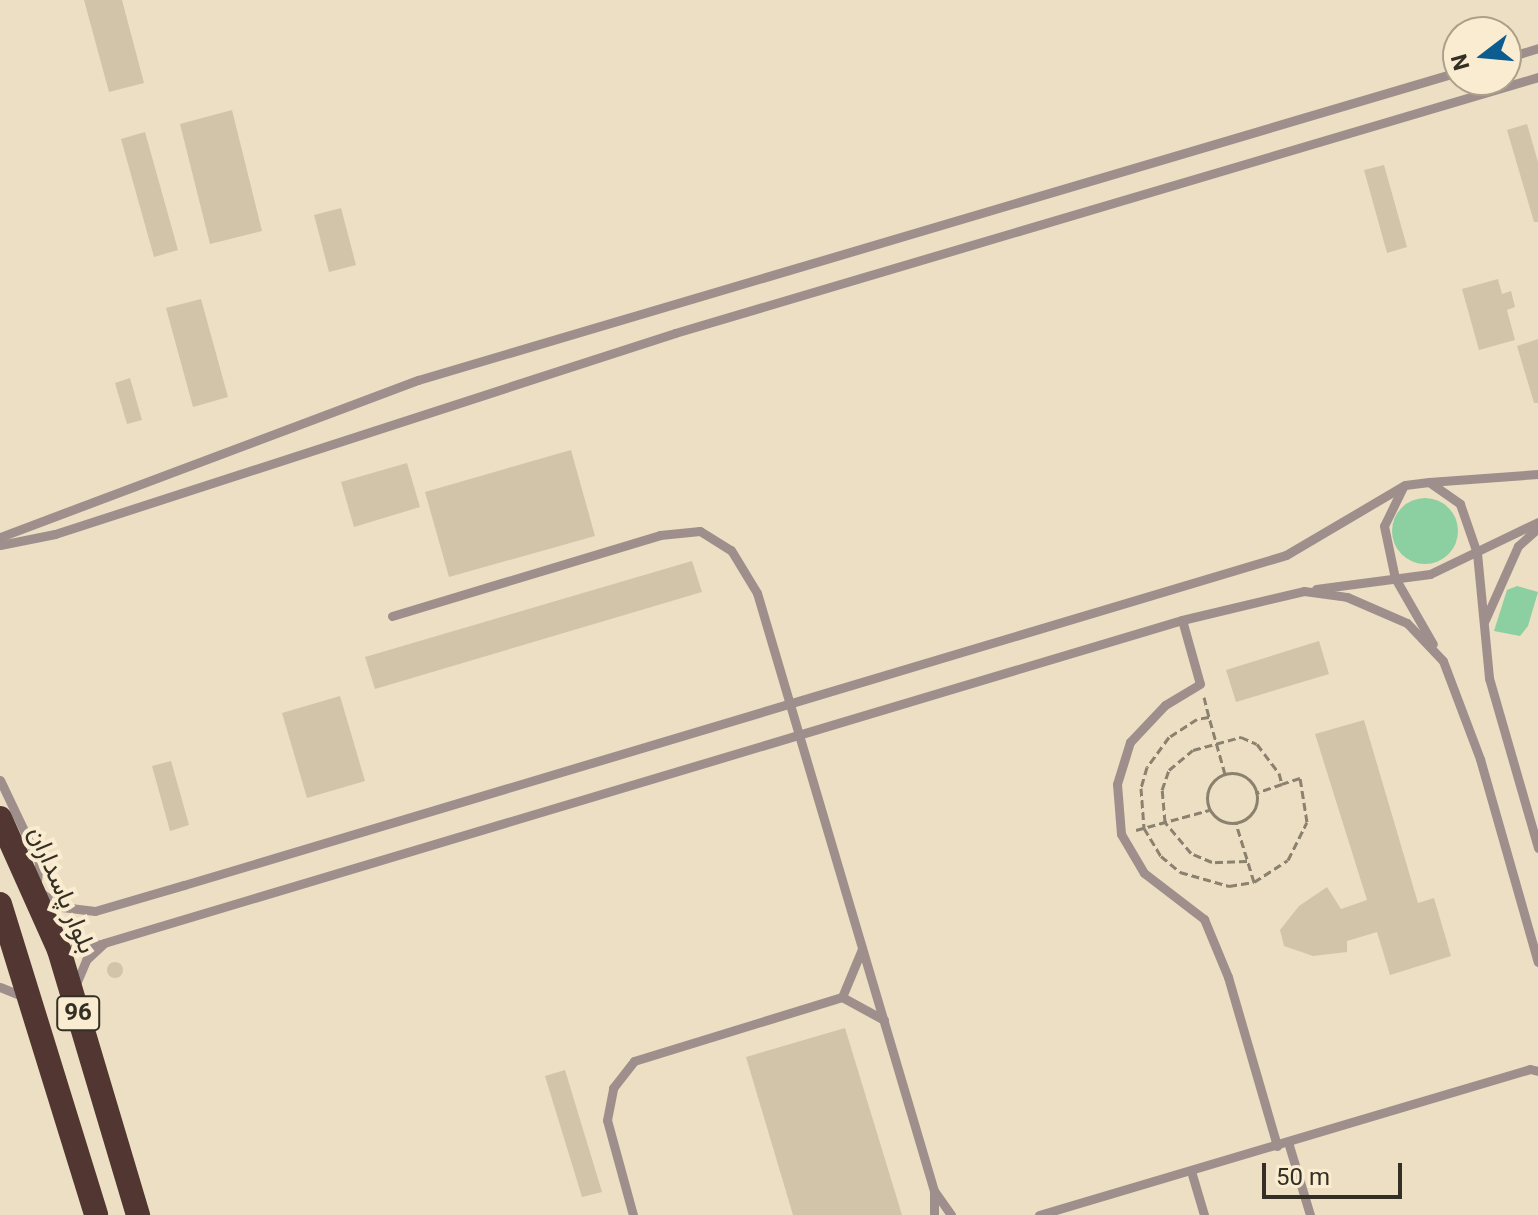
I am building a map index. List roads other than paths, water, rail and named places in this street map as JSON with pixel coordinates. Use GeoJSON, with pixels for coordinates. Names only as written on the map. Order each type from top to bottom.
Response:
{"type":"FeatureCollection","features":[{"type":"Feature","properties":{"kind":"highway","name":"بلوار پاسداران"},"geometry":{"type":"LineString","coordinates":[[0,818],[35,890],[59,950],[138,1215]]}},
{"type":"Feature","properties":{"kind":"highway","name":"96"},"geometry":{"type":"LineString","coordinates":[[0,904],[35,1009],[96,1215]]}},
{"type":"Feature","properties":{"kind":"lane"},"geometry":{"type":"LineString","coordinates":[[0,537],[418,380],[1442,77]]}},
{"type":"Feature","properties":{"kind":"lane"},"geometry":{"type":"LineString","coordinates":[[0,545],[55,534],[675,333],[1538,77]]}},
{"type":"Feature","properties":{"kind":"lane"},"geometry":{"type":"LineString","coordinates":[[0,780],[39,862],[35,890],[62,907],[95,911],[1286,555],[1405,485],[1538,474]]}},
{"type":"Feature","properties":{"kind":"lane"},"geometry":{"type":"LineString","coordinates":[[1429,482],[1460,504],[1477,553],[1489,678],[1538,848]]}},
{"type":"Feature","properties":{"kind":"lane"},"geometry":{"type":"LineString","coordinates":[[1405,485],[1384,526],[1395,578],[1443,661],[1480,759],[1538,962]]}},
{"type":"Feature","properties":{"kind":"lane"},"geometry":{"type":"LineString","coordinates":[[59,950],[73,952],[104,943],[1182,620],[1304,591],[1430,574],[1538,525]]}},
{"type":"Feature","properties":{"kind":"lane"},"geometry":{"type":"LineString","coordinates":[[1483,627],[1512,557],[1538,525]]}},
{"type":"Feature","properties":{"kind":"lane"},"geometry":{"type":"LineString","coordinates":[[392,616],[660,535],[700,531],[731,550],[757,593],[787,703],[934,1191],[934,1215]]}},
{"type":"Feature","properties":{"kind":"lane"},"geometry":{"type":"LineString","coordinates":[[1304,591],[1347,597],[1407,623],[1443,661]]}},
{"type":"Feature","properties":{"kind":"lane"},"geometry":{"type":"LineString","coordinates":[[1182,620],[1200,684],[1165,705],[1130,742],[1117,784],[1121,834],[1144,873],[1204,919],[1228,977],[1277,1146]]}},
{"type":"Feature","properties":{"kind":"lane"},"geometry":{"type":"LineString","coordinates":[[72,993],[86,960],[104,943]]}},
{"type":"Feature","properties":{"kind":"lane"},"geometry":{"type":"LineString","coordinates":[[842,997],[862,948]]}},
{"type":"Feature","properties":{"kind":"lane"},"geometry":{"type":"LineString","coordinates":[[0,987],[16,990],[35,1009]]}},
{"type":"Feature","properties":{"kind":"lane"},"geometry":{"type":"LineString","coordinates":[[633,1215],[607,1120],[613,1088],[634,1061],[842,997],[884,1020]]}},
{"type":"Feature","properties":{"kind":"lane"},"geometry":{"type":"LineString","coordinates":[[1039,1215],[1534,1070],[1538,1061]]}},
{"type":"Feature","properties":{"kind":"lane"},"geometry":{"type":"LineString","coordinates":[[1288,1142],[1310,1215]]}},
{"type":"Feature","properties":{"kind":"lane"},"geometry":{"type":"LineString","coordinates":[[1191,1171],[1204,1215]]}},
{"type":"Feature","properties":{"kind":"lane"},"geometry":{"type":"LineString","coordinates":[[934,1191],[951,1215]]}}]}
